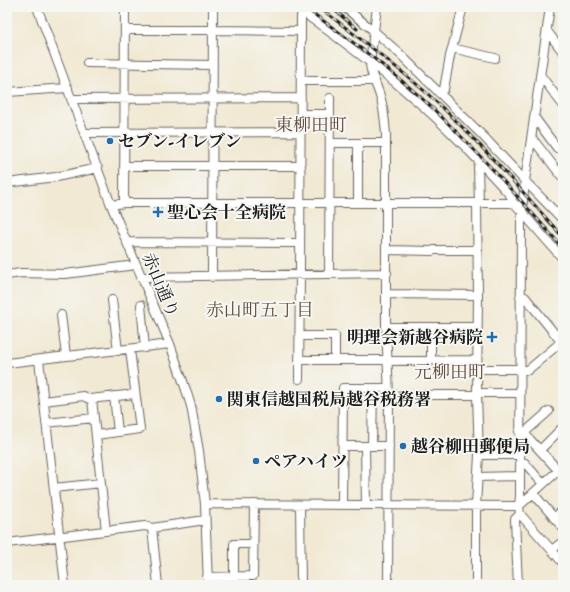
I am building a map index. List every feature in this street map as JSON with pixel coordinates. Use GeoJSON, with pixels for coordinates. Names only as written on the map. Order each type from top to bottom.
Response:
{"type":"FeatureCollection","features":[{"type":"Feature","properties":{"kind":"street","name":"赤山通り"},"geometry":{"type":"LineString","coordinates":[[37,7],[112,205],[170,344],[186,390],[192,412],[199,451],[205,504],[207,581]]}},
{"type":"Feature","properties":{"kind":"street"},"geometry":{"type":"LineString","coordinates":[[124,7],[124,203]]}},
{"type":"Feature","properties":{"kind":"street"},"geometry":{"type":"LineString","coordinates":[[212,277],[213,7]]}},
{"type":"Feature","properties":{"kind":"street"},"geometry":{"type":"LineString","coordinates":[[296,7],[411,96],[480,163],[510,195],[512,198],[511,203]]}},
{"type":"Feature","properties":{"kind":"street"},"geometry":{"type":"LineString","coordinates":[[344,7],[374,31],[439,93],[484,137],[525,181],[561,215]]}},
{"type":"Feature","properties":{"kind":"street"},"geometry":{"type":"LineString","coordinates":[[378,7],[370,70],[381,97],[385,118],[386,143],[386,327],[389,446],[388,585]]}},
{"type":"Feature","properties":{"kind":"street"},"geometry":{"type":"LineString","coordinates":[[439,93],[444,89],[452,48],[463,7]]}},
{"type":"Feature","properties":{"kind":"street"},"geometry":{"type":"LineString","coordinates":[[550,7],[521,212],[520,393],[522,432],[520,496],[518,506],[520,514],[563,563]]}},
{"type":"Feature","properties":{"kind":"street"},"geometry":{"type":"LineString","coordinates":[[299,378],[302,98],[301,16],[304,13]]}},
{"type":"Feature","properties":{"kind":"street"},"geometry":{"type":"LineString","coordinates":[[125,30],[301,31]]}},
{"type":"Feature","properties":{"kind":"street"},"geometry":{"type":"LineString","coordinates":[[547,31],[562,48]]}},
{"type":"Feature","properties":{"kind":"street"},"geometry":{"type":"LineString","coordinates":[[452,48],[495,58]]}},
{"type":"Feature","properties":{"kind":"street"},"geometry":{"type":"LineString","coordinates":[[87,64],[213,65]]}},
{"type":"Feature","properties":{"kind":"street"},"geometry":{"type":"LineString","coordinates":[[541,76],[563,105]]}},
{"type":"Feature","properties":{"kind":"street"},"geometry":{"type":"LineString","coordinates":[[301,81],[375,81]]}},
{"type":"Feature","properties":{"kind":"street"},"geometry":{"type":"LineString","coordinates":[[7,92],[68,88]]}},
{"type":"Feature","properties":{"kind":"street"},"geometry":{"type":"LineString","coordinates":[[72,99],[302,98]]}},
{"type":"Feature","properties":{"kind":"street"},"geometry":{"type":"LineString","coordinates":[[329,274],[330,98]]}},
{"type":"Feature","properties":{"kind":"street"},"geometry":{"type":"LineString","coordinates":[[301,114],[330,114]]}},
{"type":"Feature","properties":{"kind":"street"},"geometry":{"type":"LineString","coordinates":[[535,118],[557,148],[563,143]]}},
{"type":"Feature","properties":{"kind":"street"},"geometry":{"type":"LineString","coordinates":[[84,132],[301,132]]}},
{"type":"Feature","properties":{"kind":"street"},"geometry":{"type":"LineString","coordinates":[[532,138],[563,178]]}},
{"type":"Feature","properties":{"kind":"street"},"geometry":{"type":"LineString","coordinates":[[330,143],[386,143]]}},
{"type":"Feature","properties":{"kind":"street"},"geometry":{"type":"LineString","coordinates":[[358,143],[358,203]]}},
{"type":"Feature","properties":{"kind":"street"},"geometry":{"type":"LineString","coordinates":[[476,585],[476,505],[479,455],[477,394],[478,167],[480,163]]}},
{"type":"Feature","properties":{"kind":"street"},"geometry":{"type":"LineString","coordinates":[[124,166],[301,166]]}},
{"type":"Feature","properties":{"kind":"street"},"geometry":{"type":"LineString","coordinates":[[7,183],[56,177],[98,168]]}},
{"type":"Feature","properties":{"kind":"street"},"geometry":{"type":"LineString","coordinates":[[112,205],[124,203],[511,203],[514,204],[563,259]]}},
{"type":"Feature","properties":{"kind":"street"},"geometry":{"type":"LineString","coordinates":[[127,242],[300,243]]}},
{"type":"Feature","properties":{"kind":"street"},"geometry":{"type":"LineString","coordinates":[[386,250],[478,250]]}},
{"type":"Feature","properties":{"kind":"street"},"geometry":{"type":"LineString","coordinates":[[7,275],[21,273],[65,274],[136,265]]}},
{"type":"Feature","properties":{"kind":"street"},"geometry":{"type":"LineString","coordinates":[[141,277],[300,276],[387,273]]}},
{"type":"Feature","properties":{"kind":"street"},"geometry":{"type":"LineString","coordinates":[[387,294],[478,295]]}},
{"type":"Feature","properties":{"kind":"street"},"geometry":{"type":"LineString","coordinates":[[477,369],[528,370],[562,343],[525,297],[520,297]]}},
{"type":"Feature","properties":{"kind":"street"},"geometry":{"type":"LineString","coordinates":[[112,300],[118,351]]}},
{"type":"Feature","properties":{"kind":"street"},"geometry":{"type":"LineString","coordinates":[[140,305],[145,348]]}},
{"type":"Feature","properties":{"kind":"street"},"geometry":{"type":"LineString","coordinates":[[61,315],[66,356]]}},
{"type":"Feature","properties":{"kind":"street"},"geometry":{"type":"LineString","coordinates":[[386,327],[478,327]]}},
{"type":"Feature","properties":{"kind":"street"},"geometry":{"type":"LineString","coordinates":[[430,361],[431,327]]}},
{"type":"Feature","properties":{"kind":"street"},"geometry":{"type":"LineString","coordinates":[[300,336],[335,336],[335,360]]}},
{"type":"Feature","properties":{"kind":"street"},"geometry":{"type":"LineString","coordinates":[[7,363],[130,350],[170,344]]}},
{"type":"Feature","properties":{"kind":"street"},"geometry":{"type":"LineString","coordinates":[[96,435],[140,429],[130,350]]}},
{"type":"Feature","properties":{"kind":"street"},"geometry":{"type":"LineString","coordinates":[[39,360],[65,585]]}},
{"type":"Feature","properties":{"kind":"street"},"geometry":{"type":"LineString","coordinates":[[299,360],[477,360]]}},
{"type":"Feature","properties":{"kind":"street"},"geometry":{"type":"LineString","coordinates":[[342,504],[343,388],[373,388],[388,391],[477,394],[520,393]]}},
{"type":"Feature","properties":{"kind":"street"},"geometry":{"type":"LineString","coordinates":[[366,505],[373,388]]}},
{"type":"Feature","properties":{"kind":"street"},"geometry":{"type":"LineString","coordinates":[[44,401],[83,396],[92,399],[135,394]]}},
{"type":"Feature","properties":{"kind":"street"},"geometry":{"type":"LineString","coordinates":[[114,396],[118,432]]}},
{"type":"Feature","properties":{"kind":"street"},"geometry":{"type":"LineString","coordinates":[[92,399],[106,531]]}},
{"type":"Feature","properties":{"kind":"street"},"geometry":{"type":"LineString","coordinates":[[522,432],[549,411]]}},
{"type":"Feature","properties":{"kind":"street"},"geometry":{"type":"LineString","coordinates":[[46,423],[94,418]]}},
{"type":"Feature","properties":{"kind":"street"},"geometry":{"type":"LineString","coordinates":[[540,450],[563,427]]}},
{"type":"Feature","properties":{"kind":"street"},"geometry":{"type":"LineString","coordinates":[[205,504],[518,506],[561,468],[522,432]]}},
{"type":"Feature","properties":{"kind":"street"},"geometry":{"type":"LineString","coordinates":[[343,446],[389,446]]}},
{"type":"Feature","properties":{"kind":"street"},"geometry":{"type":"LineString","coordinates":[[479,455],[520,458],[543,484]]}},
{"type":"Feature","properties":{"kind":"street"},"geometry":{"type":"LineString","coordinates":[[478,477],[520,476]]}},
{"type":"Feature","properties":{"kind":"street"},"geometry":{"type":"LineString","coordinates":[[54,488],[100,482]]}},
{"type":"Feature","properties":{"kind":"street"},"geometry":{"type":"LineString","coordinates":[[533,493],[563,528]]}},
{"type":"Feature","properties":{"kind":"street"},"geometry":{"type":"LineString","coordinates":[[207,581],[234,576],[253,576],[254,504]]}},
{"type":"Feature","properties":{"kind":"street"},"geometry":{"type":"LineString","coordinates":[[300,505],[301,585]]}},
{"type":"Feature","properties":{"kind":"street"},"geometry":{"type":"LineString","coordinates":[[554,518],[563,510]]}},
{"type":"Feature","properties":{"kind":"street"},"geometry":{"type":"LineString","coordinates":[[518,585],[515,519],[520,514]]}},
{"type":"Feature","properties":{"kind":"street"},"geometry":{"type":"LineString","coordinates":[[7,543],[145,526],[152,528],[206,520]]}},
{"type":"Feature","properties":{"kind":"street"},"geometry":{"type":"LineString","coordinates":[[152,528],[158,585]]}},
{"type":"Feature","properties":{"kind":"street"},"geometry":{"type":"LineString","coordinates":[[552,550],[563,540]]}},
{"type":"Feature","properties":{"kind":"street"},"geometry":{"type":"LineString","coordinates":[[234,576],[234,544],[254,544]]}},
{"type":"Feature","properties":{"kind":"railway"},"geometry":{"type":"LineString","coordinates":[[304,7],[382,64],[426,102],[479,155],[563,248]]}},
{"type":"Feature","properties":{"kind":"railway"},"geometry":{"type":"LineString","coordinates":[[319,7],[389,61],[430,96],[482,147],[563,237]]}},
{"type":"Feature","properties":{"kind":"railway"},"geometry":{"type":"LineString","coordinates":[[331,7],[357,29]]}},
{"type":"Feature","properties":{"kind":"place","name":"セブン-イレブン"},"geometry":{"type":"Point","coordinates":[110,141]}},
{"type":"Feature","properties":{"kind":"place","name":"聖心会十全病院"},"geometry":{"type":"Point","coordinates":[158,212]}},
{"type":"Feature","properties":{"kind":"place","name":"明理会新越谷病院"},"geometry":{"type":"Point","coordinates":[492,337]}},
{"type":"Feature","properties":{"kind":"place","name":"関東信越国税局越谷税務署"},"geometry":{"type":"Point","coordinates":[219,399]}},
{"type":"Feature","properties":{"kind":"place","name":"越谷柳田郵便局"},"geometry":{"type":"Point","coordinates":[403,446]}},
{"type":"Feature","properties":{"kind":"place","name":"ペアハイツ"},"geometry":{"type":"Point","coordinates":[256,461]}},
{"type":"Feature","properties":{"kind":"district","name":"東柳田町"},"geometry":{"type":"Point","coordinates":[311,125]}},
{"type":"Feature","properties":{"kind":"district","name":"赤山町五丁目"},"geometry":{"type":"Point","coordinates":[260,310]}},
{"type":"Feature","properties":{"kind":"district","name":"元柳田町"},"geometry":{"type":"Point","coordinates":[450,372]}}]}
